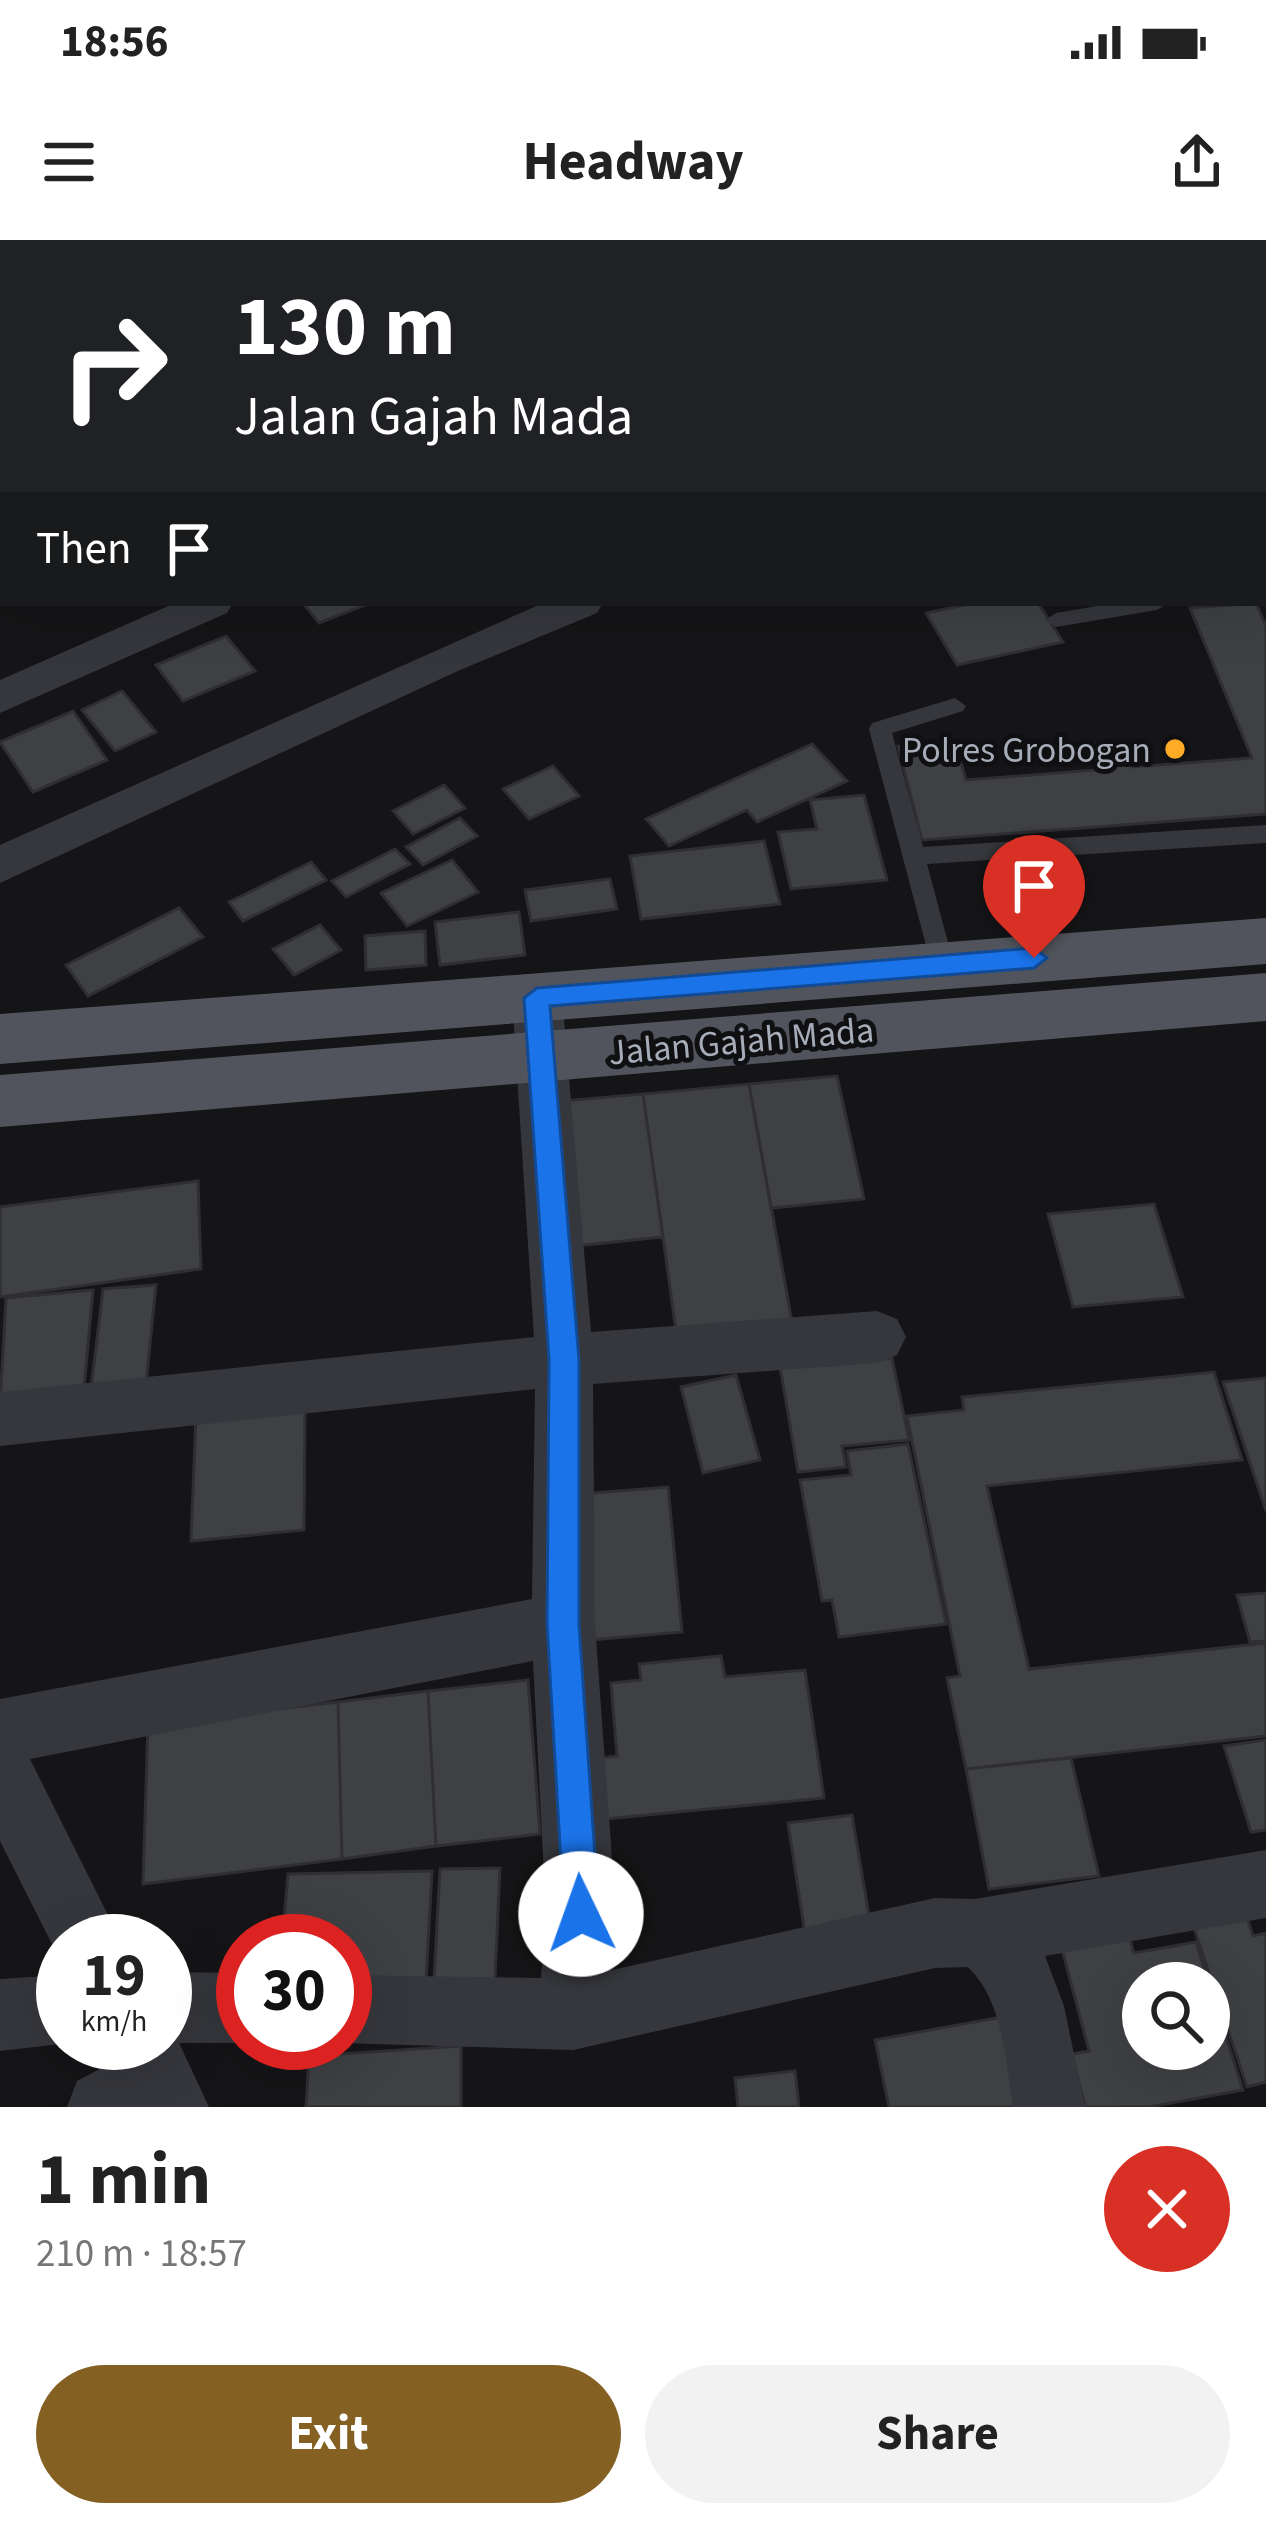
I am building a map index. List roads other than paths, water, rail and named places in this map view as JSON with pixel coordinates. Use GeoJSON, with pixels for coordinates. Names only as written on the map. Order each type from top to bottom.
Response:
{"type":"FeatureCollection","features":[{"type":"Feature","properties":{"kind":"main road","name":"Jalan Gajah Mada"},"geometry":{"type":"LineString","coordinates":[[0,1101],[539,1027],[942,965],[1266,941]]}},
{"type":"Feature","properties":{"kind":"main road","name":"Jalan Gajah Mada"},"geometry":{"type":"LineString","coordinates":[[5,1054],[1266,998]]}},
{"type":"Feature","properties":{"kind":"street"},"geometry":{"type":"LineString","coordinates":[[0,698],[205,606]]}},
{"type":"Feature","properties":{"kind":"street"},"geometry":{"type":"LineString","coordinates":[[0,865],[446,660],[575,606]]}},
{"type":"Feature","properties":{"kind":"street"},"geometry":{"type":"LineString","coordinates":[[539,1027],[564,1360],[563,1624],[581,1914],[573,2014]]}},
{"type":"Feature","properties":{"kind":"street"},"geometry":{"type":"LineString","coordinates":[[0,1419],[564,1360],[877,1337]]}},
{"type":"Feature","properties":{"kind":"street"},"geometry":{"type":"LineString","coordinates":[[0,1732],[563,1624]]}},
{"type":"Feature","properties":{"kind":"street"},"geometry":{"type":"LineString","coordinates":[[0,1770],[72,1914]]}},
{"type":"Feature","properties":{"kind":"street"},"geometry":{"type":"LineString","coordinates":[[372,2010],[573,2014],[935,1933],[977,1933],[1266,1884]]}},
{"type":"Feature","properties":{"kind":"street"},"geometry":{"type":"LineString","coordinates":[[977,1933],[1009,1955],[1027,1996],[1049,2107]]}},
{"type":"Feature","properties":{"kind":"street"},"geometry":{"type":"LineString","coordinates":[[0,2015],[36,2013]]}},
{"type":"Feature","properties":{"kind":"lane"},"geometry":{"type":"LineString","coordinates":[[1056,620],[1139,606]]}},
{"type":"Feature","properties":{"kind":"lane"},"geometry":{"type":"LineString","coordinates":[[942,965],[880,729],[955,706]]}},
{"type":"Feature","properties":{"kind":"lane"},"geometry":{"type":"LineString","coordinates":[[916,856],[1266,834]]}},
{"type":"Feature","properties":{"kind":"place","name":"Polres Grobogan"},"geometry":{"type":"Point","coordinates":[1175,749]}}]}
